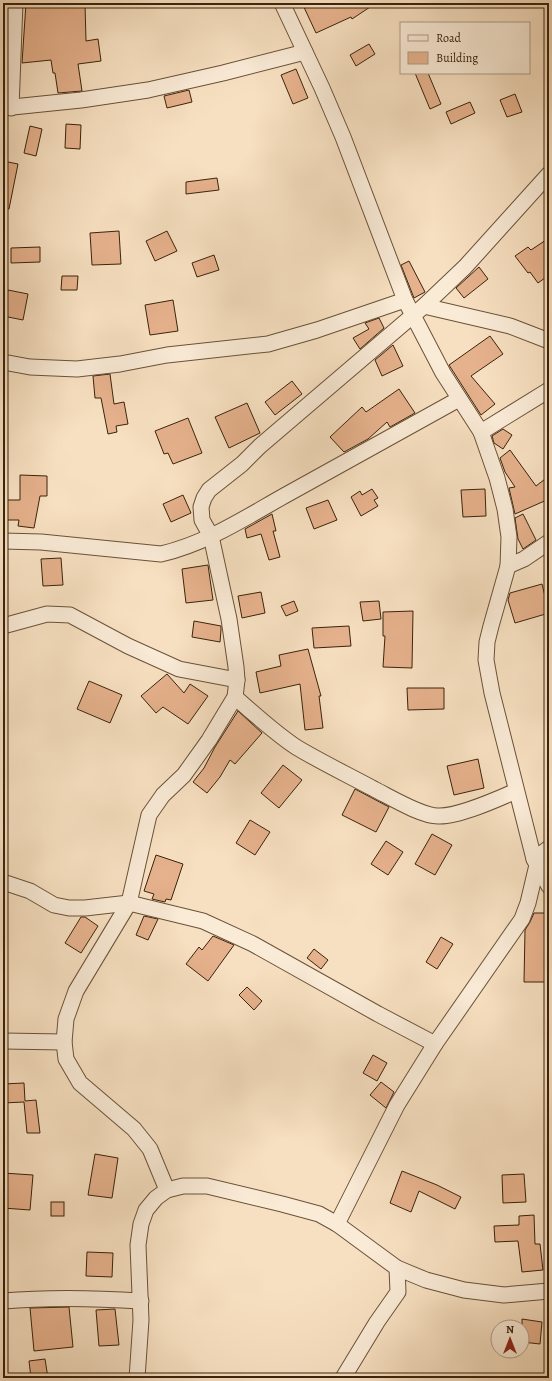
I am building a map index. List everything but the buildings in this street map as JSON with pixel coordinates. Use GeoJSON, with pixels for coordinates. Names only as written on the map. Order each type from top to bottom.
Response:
{"type":"FeatureCollection","features":[{"type":"Feature","properties":{"kind":"street"},"geometry":{"type":"LineString","coordinates":[[15,3],[7,108],[148,90],[305,52]]}},
{"type":"Feature","properties":{"kind":"street"},"geometry":{"type":"LineString","coordinates":[[282,3],[343,137],[405,300],[443,373],[481,432],[497,478],[505,509],[509,537],[508,566],[487,642],[486,660],[492,693],[516,791],[536,862],[549,886]]}},
{"type":"Feature","properties":{"kind":"street"},"geometry":{"type":"LineString","coordinates":[[167,1190],[150,1149],[134,1129],[80,1084],[66,1059],[64,1042],[66,1019],[76,991],[129,903],[149,815],[163,795],[184,775],[209,740],[235,697],[237,680],[236,667],[229,619],[211,536],[202,520],[201,508],[204,498],[209,490],[242,464],[310,402],[424,306],[465,267],[549,174]]}},
{"type":"Feature","properties":{"kind":"street"},"geometry":{"type":"LineString","coordinates":[[3,362],[30,367],[77,369],[120,364],[174,354],[268,344],[317,330],[405,300]]}},
{"type":"Feature","properties":{"kind":"street"},"geometry":{"type":"LineString","coordinates":[[424,306],[510,326],[549,341]]}},
{"type":"Feature","properties":{"kind":"street"},"geometry":{"type":"LineString","coordinates":[[481,432],[549,390]]}},
{"type":"Feature","properties":{"kind":"street"},"geometry":{"type":"LineString","coordinates":[[3,541],[41,542],[161,554],[181,550],[211,536],[459,399]]}},
{"type":"Feature","properties":{"kind":"street"},"geometry":{"type":"LineString","coordinates":[[508,566],[524,559],[549,542]]}},
{"type":"Feature","properties":{"kind":"street"},"geometry":{"type":"LineString","coordinates":[[3,626],[47,614],[70,615],[128,646],[179,669],[237,680]]}},
{"type":"Feature","properties":{"kind":"street"},"geometry":{"type":"LineString","coordinates":[[235,697],[254,714],[296,746],[399,803],[427,814],[447,816],[496,800],[516,791]]}},
{"type":"Feature","properties":{"kind":"street"},"geometry":{"type":"LineString","coordinates":[[337,1224],[398,1105],[435,1044],[522,919],[528,903],[536,862],[549,848]]}},
{"type":"Feature","properties":{"kind":"street"},"geometry":{"type":"LineString","coordinates":[[3,882],[30,891],[54,905],[69,908],[85,908],[129,903],[203,921],[253,944],[435,1044]]}},
{"type":"Feature","properties":{"kind":"street"},"geometry":{"type":"LineString","coordinates":[[3,1041],[64,1042]]}},
{"type":"Feature","properties":{"kind":"street"},"geometry":{"type":"LineString","coordinates":[[137,1378],[141,1320],[138,1245],[141,1224],[146,1210],[156,1198],[167,1190],[182,1186],[207,1186],[319,1214],[337,1224],[397,1268],[426,1280],[464,1290],[504,1295],[549,1291]]}},
{"type":"Feature","properties":{"kind":"street"},"geometry":{"type":"LineString","coordinates":[[397,1268],[398,1292]]}},
{"type":"Feature","properties":{"kind":"street"},"geometry":{"type":"LineString","coordinates":[[343,1378],[377,1322],[398,1292],[426,1280]]}},
{"type":"Feature","properties":{"kind":"street"},"geometry":{"type":"LineString","coordinates":[[3,1301],[28,1299],[98,1298],[141,1301]]}}]}
